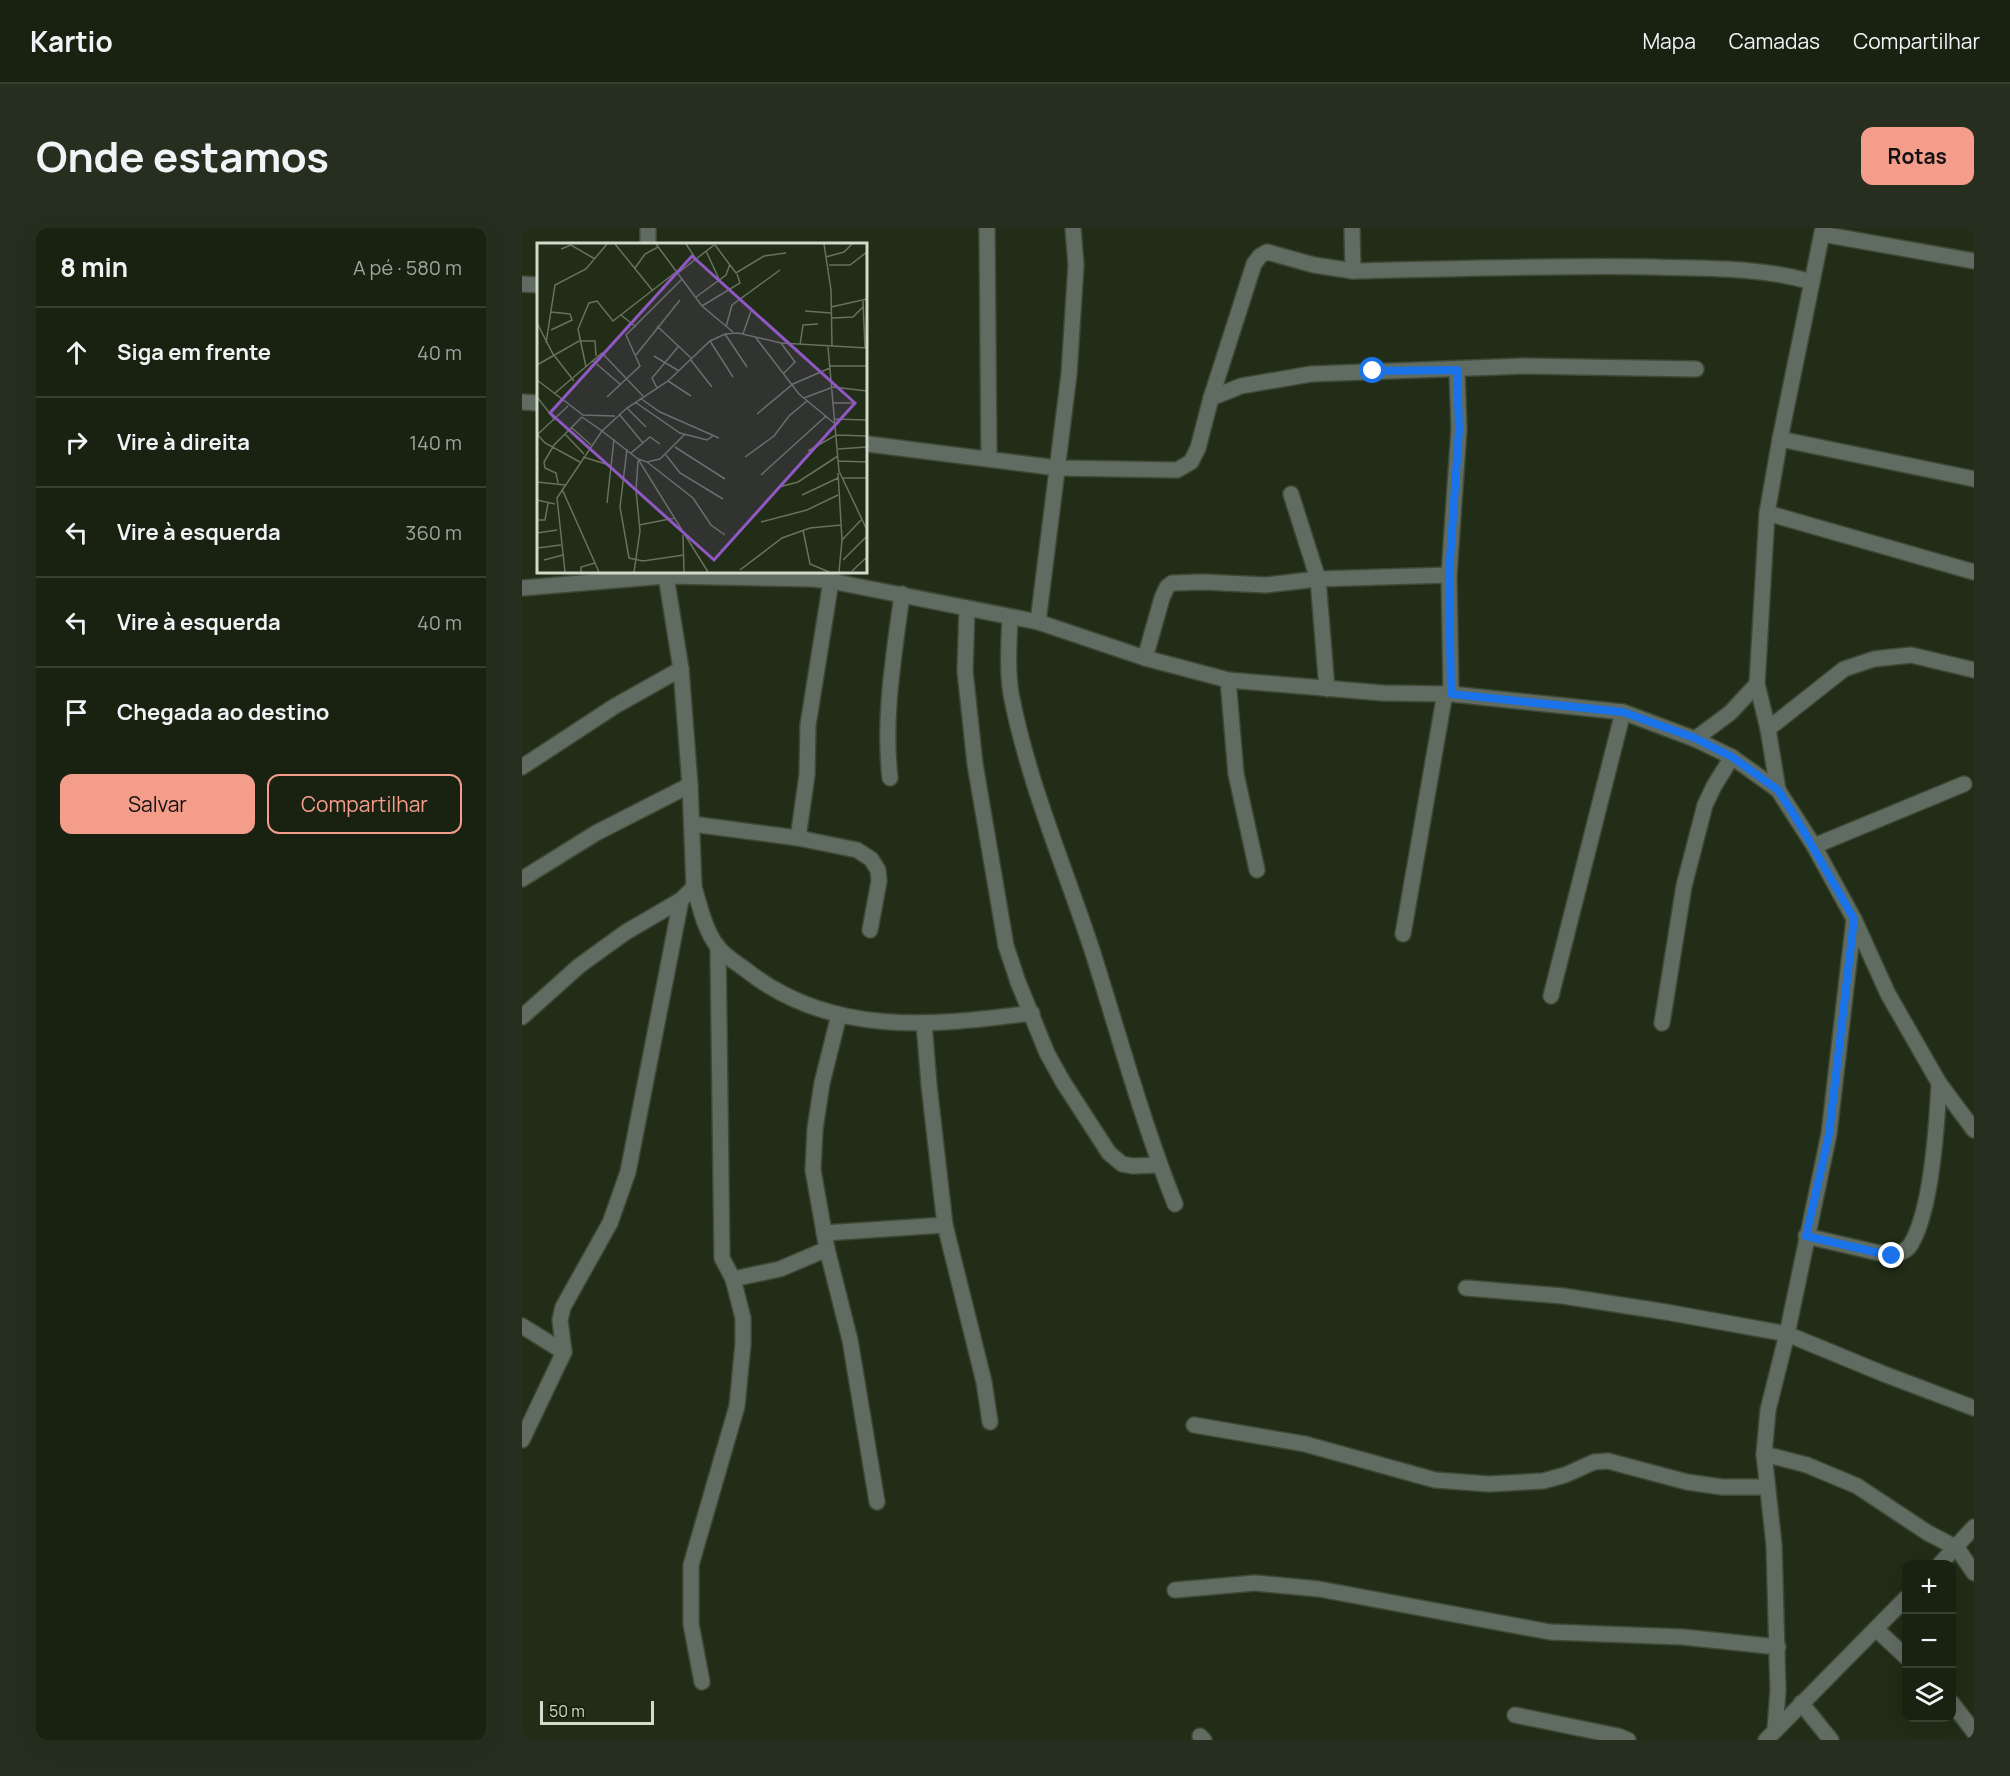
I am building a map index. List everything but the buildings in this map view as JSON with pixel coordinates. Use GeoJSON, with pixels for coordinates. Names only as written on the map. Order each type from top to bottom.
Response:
{"type":"FeatureCollection","features":[{"type":"Feature","properties":{"kind":"street"},"geometry":{"type":"LineString","coordinates":[[987,228],[989,459]]}},
{"type":"Feature","properties":{"kind":"street"},"geometry":{"type":"LineString","coordinates":[[1038,622],[1069,374],[1076,265],[1073,228]]}},
{"type":"Feature","properties":{"kind":"street"},"geometry":{"type":"LineString","coordinates":[[1352,228],[1353,271]]}},
{"type":"Feature","properties":{"kind":"street"},"geometry":{"type":"LineString","coordinates":[[1778,790],[1768,729],[1757,684],[1767,513],[1779,439],[1822,231],[1974,261]]}},
{"type":"Feature","properties":{"kind":"street"},"geometry":{"type":"LineString","coordinates":[[868,444],[1058,468],[1178,470],[1191,462],[1198,448],[1211,398],[1254,264],[1260,256],[1267,252],[1314,266],[1353,271],[1603,266],[1738,269],[1789,275],[1812,282]]}},
{"type":"Feature","properties":{"kind":"street"},"geometry":{"type":"LineString","coordinates":[[522,284],[537,285]]}},
{"type":"Feature","properties":{"kind":"street"},"geometry":{"type":"LineString","coordinates":[[1211,398],[1241,386],[1311,374],[1524,366],[1696,369]]}},
{"type":"Feature","properties":{"kind":"street"},"geometry":{"type":"LineString","coordinates":[[1403,934],[1448,694],[1449,574],[1459,429],[1457,370]]}},
{"type":"Feature","properties":{"kind":"street"},"geometry":{"type":"LineString","coordinates":[[522,402],[537,403]]}},
{"type":"Feature","properties":{"kind":"street"},"geometry":{"type":"LineString","coordinates":[[1779,439],[1974,480]]}},
{"type":"Feature","properties":{"kind":"street"},"geometry":{"type":"LineString","coordinates":[[1291,494],[1318,579],[1327,689]]}},
{"type":"Feature","properties":{"kind":"street"},"geometry":{"type":"LineString","coordinates":[[1767,513],[1974,572]]}},
{"type":"Feature","properties":{"kind":"street"},"geometry":{"type":"LineString","coordinates":[[666,574],[681,669],[690,786],[694,887],[704,920],[718,947],[756,978],[790,998],[839,1015],[876,1022],[924,1023],[976,1020],[1032,1013]]}},
{"type":"Feature","properties":{"kind":"street"},"geometry":{"type":"LineString","coordinates":[[522,588],[546,578],[666,574],[807,575],[1038,622],[1145,658],[1228,680],[1383,693],[1448,694],[1623,712],[1695,738],[1732,757],[1778,790],[1814,846],[1854,919],[1888,994],[1939,1083],[1974,1130]]}},
{"type":"Feature","properties":{"kind":"street"},"geometry":{"type":"LineString","coordinates":[[1145,658],[1162,598],[1172,584],[1204,582],[1266,585],[1318,579],[1449,574]]}},
{"type":"Feature","properties":{"kind":"street"},"geometry":{"type":"LineString","coordinates":[[798,838],[807,775],[808,725],[831,581]]}},
{"type":"Feature","properties":{"kind":"street"},"geometry":{"type":"LineString","coordinates":[[890,778],[886,745],[890,685],[902,594]]}},
{"type":"Feature","properties":{"kind":"street"},"geometry":{"type":"LineString","coordinates":[[967,608],[965,671],[975,764],[1005,946],[1047,1053],[1109,1153],[1122,1164],[1159,1165]]}},
{"type":"Feature","properties":{"kind":"street"},"geometry":{"type":"LineString","coordinates":[[1010,617],[1011,693],[1033,780],[1091,947],[1159,1165],[1175,1204]]}},
{"type":"Feature","properties":{"kind":"street"},"geometry":{"type":"LineString","coordinates":[[1768,729],[1844,669],[1874,659],[1911,655],[1974,670]]}},
{"type":"Feature","properties":{"kind":"street"},"geometry":{"type":"LineString","coordinates":[[523,762],[681,669]]}},
{"type":"Feature","properties":{"kind":"street"},"geometry":{"type":"LineString","coordinates":[[1228,680],[1236,774],[1257,870]]}},
{"type":"Feature","properties":{"kind":"street"},"geometry":{"type":"LineString","coordinates":[[1695,738],[1730,713],[1757,684]]}},
{"type":"Feature","properties":{"kind":"street"},"geometry":{"type":"LineString","coordinates":[[1551,996],[1623,712]]}},
{"type":"Feature","properties":{"kind":"street"},"geometry":{"type":"LineString","coordinates":[[1662,1023],[1684,886],[1705,805],[1732,757]]}},
{"type":"Feature","properties":{"kind":"street"},"geometry":{"type":"LineString","coordinates":[[1814,846],[1964,784]]}},
{"type":"Feature","properties":{"kind":"street"},"geometry":{"type":"LineString","coordinates":[[522,879],[596,833],[690,786]]}},
{"type":"Feature","properties":{"kind":"street"},"geometry":{"type":"LineString","coordinates":[[692,824],[798,838],[857,850],[871,859],[878,870],[879,881],[870,930]]}},
{"type":"Feature","properties":{"kind":"street"},"geometry":{"type":"LineString","coordinates":[[522,1017],[579,966],[626,932],[681,900],[694,887]]}},
{"type":"Feature","properties":{"kind":"street"},"geometry":{"type":"LineString","coordinates":[[522,1440],[564,1352],[560,1320],[563,1307],[610,1223],[628,1172],[681,900]]}},
{"type":"Feature","properties":{"kind":"street"},"geometry":{"type":"LineString","coordinates":[[1770,1735],[1778,1690],[1778,1647],[1774,1545],[1764,1454],[1768,1410],[1787,1334],[1829,1134],[1854,919]]}},
{"type":"Feature","properties":{"kind":"street"},"geometry":{"type":"LineString","coordinates":[[702,1682],[691,1624],[691,1565],[737,1406],[744,1344],[743,1318],[733,1280],[722,1258],[718,947]]}},
{"type":"Feature","properties":{"kind":"street"},"geometry":{"type":"LineString","coordinates":[[839,1015],[822,1083],[814,1129],[813,1170],[827,1249],[850,1340],[877,1502]]}},
{"type":"Feature","properties":{"kind":"street"},"geometry":{"type":"LineString","coordinates":[[924,1023],[928,1085],[945,1225],[984,1382],[990,1422]]}},
{"type":"Feature","properties":{"kind":"street"},"geometry":{"type":"LineString","coordinates":[[1806,1236],[1892,1256],[1902,1253],[1910,1245],[1921,1220],[1926,1199],[1937,1121],[1939,1083]]}},
{"type":"Feature","properties":{"kind":"street"},"geometry":{"type":"LineString","coordinates":[[824,1233],[945,1225]]}},
{"type":"Feature","properties":{"kind":"street"},"geometry":{"type":"LineString","coordinates":[[733,1280],[780,1269],[827,1249]]}},
{"type":"Feature","properties":{"kind":"street"},"geometry":{"type":"LineString","coordinates":[[1466,1288],[1563,1296],[1787,1334],[1974,1408]]}},
{"type":"Feature","properties":{"kind":"street"},"geometry":{"type":"LineString","coordinates":[[522,1326],[564,1352]]}},
{"type":"Feature","properties":{"kind":"street"},"geometry":{"type":"LineString","coordinates":[[1194,1425],[1305,1444],[1435,1480],[1489,1484],[1543,1481],[1565,1475],[1594,1462],[1608,1461],[1687,1482],[1722,1487],[1766,1487]]}},
{"type":"Feature","properties":{"kind":"street"},"geometry":{"type":"LineString","coordinates":[[1764,1454],[1807,1465],[1857,1486],[1928,1533],[1957,1548],[1974,1573]]}},
{"type":"Feature","properties":{"kind":"street"},"geometry":{"type":"LineString","coordinates":[[1944,1560],[1974,1527]]}},
{"type":"Feature","properties":{"kind":"street"},"geometry":{"type":"LineString","coordinates":[[1175,1590],[1255,1583],[1319,1589],[1550,1632],[1683,1636],[1778,1647]]}},
{"type":"Feature","properties":{"kind":"street"},"geometry":{"type":"LineString","coordinates":[[1770,1735],[1902,1602]]}},
{"type":"Feature","properties":{"kind":"street"},"geometry":{"type":"LineString","coordinates":[[1876,1629],[1902,1653]]}},
{"type":"Feature","properties":{"kind":"street"},"geometry":{"type":"LineString","coordinates":[[1801,1703],[1831,1740]]}},
{"type":"Feature","properties":{"kind":"street"},"geometry":{"type":"LineString","coordinates":[[1956,1708],[1974,1732]]}},
{"type":"Feature","properties":{"kind":"street"},"geometry":{"type":"LineString","coordinates":[[1515,1715],[1628,1740]]}},
{"type":"Feature","properties":{"kind":"route"},"geometry":{"type":"LineString","coordinates":[[1373,371],[1457,370],[1459,429],[1449,574],[1451,694],[1623,712],[1695,738],[1732,757],[1778,790],[1814,846],[1854,919],[1835,1066],[1829,1134],[1806,1236],[1892,1256]]}}]}
